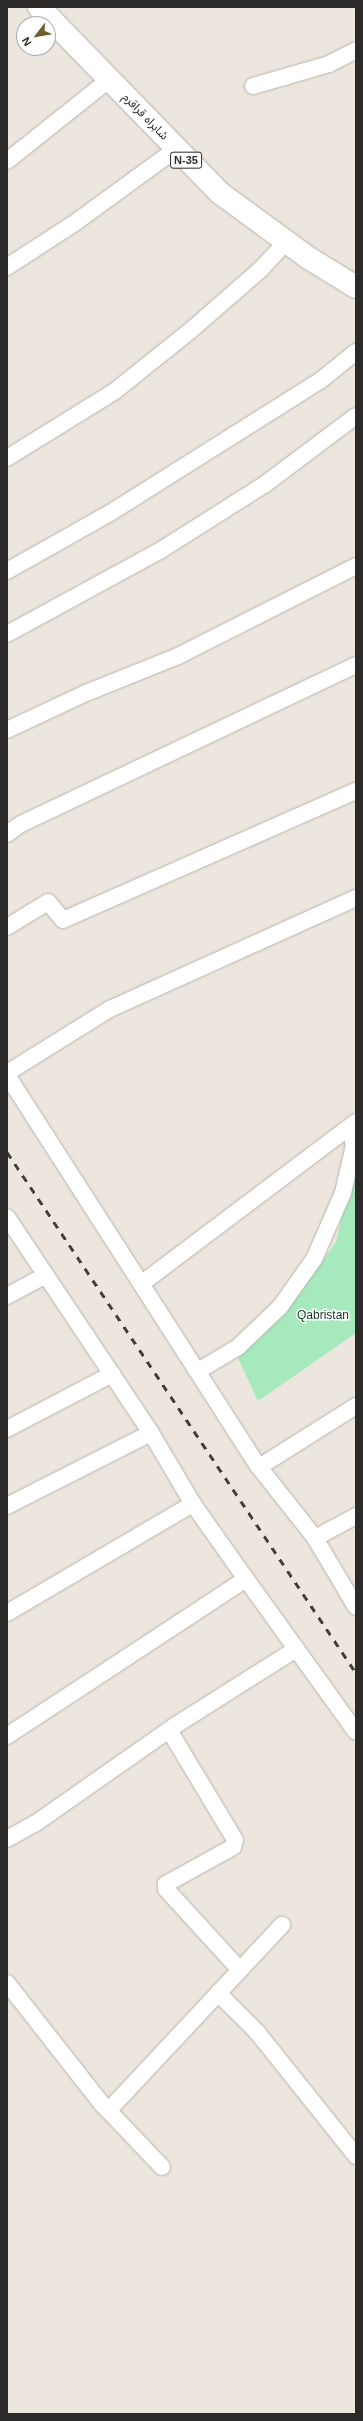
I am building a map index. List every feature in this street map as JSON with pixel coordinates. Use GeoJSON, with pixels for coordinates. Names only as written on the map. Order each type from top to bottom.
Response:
{"type":"FeatureCollection","features":[{"type":"Feature","properties":{"kind":"highway","name":"شاہراہ قراقرم"},"geometry":{"type":"LineString","coordinates":[[39,7],[220,193],[286,242],[356,286]]}},
{"type":"Feature","properties":{"kind":"street"},"geometry":{"type":"LineString","coordinates":[[253,86],[329,64],[356,50]]}},
{"type":"Feature","properties":{"kind":"street"},"geometry":{"type":"LineString","coordinates":[[7,161],[109,80]]}},
{"type":"Feature","properties":{"kind":"street"},"geometry":{"type":"LineString","coordinates":[[7,267],[76,222],[176,149]]}},
{"type":"Feature","properties":{"kind":"street"},"geometry":{"type":"LineString","coordinates":[[7,458],[115,391],[260,270],[286,242]]}},
{"type":"Feature","properties":{"kind":"street"},"geometry":{"type":"LineString","coordinates":[[7,571],[110,513],[321,380],[356,352]]}},
{"type":"Feature","properties":{"kind":"street"},"geometry":{"type":"LineString","coordinates":[[7,634],[161,550],[219,514],[264,485],[356,416]]}},
{"type":"Feature","properties":{"kind":"street"},"geometry":{"type":"LineString","coordinates":[[7,730],[86,693],[178,656],[356,566]]}},
{"type":"Feature","properties":{"kind":"street"},"geometry":{"type":"LineString","coordinates":[[7,834],[21,824],[356,665]]}},
{"type":"Feature","properties":{"kind":"street"},"geometry":{"type":"LineString","coordinates":[[7,927],[48,902],[63,920],[356,791]]}},
{"type":"Feature","properties":{"kind":"street"},"geometry":{"type":"LineString","coordinates":[[356,898],[110,1009],[7,1074],[259,1467],[315,1538],[356,1607]]}},
{"type":"Feature","properties":{"kind":"street"},"geometry":{"type":"LineString","coordinates":[[141,1284],[353,1125]]}},
{"type":"Feature","properties":{"kind":"street"},"geometry":{"type":"LineString","coordinates":[[198,1371],[238,1347],[280,1307],[314,1259],[343,1193],[354,1145],[353,1125]]}},
{"type":"Feature","properties":{"kind":"street"},"geometry":{"type":"LineString","coordinates":[[7,1217],[151,1433],[193,1504],[356,1732]]}},
{"type":"Feature","properties":{"kind":"street"},"geometry":{"type":"LineString","coordinates":[[7,1296],[46,1275]]}},
{"type":"Feature","properties":{"kind":"street"},"geometry":{"type":"LineString","coordinates":[[7,1429],[112,1374]]}},
{"type":"Feature","properties":{"kind":"street"},"geometry":{"type":"LineString","coordinates":[[259,1467],[356,1406]]}},
{"type":"Feature","properties":{"kind":"street"},"geometry":{"type":"LineString","coordinates":[[7,1506],[151,1433]]}},
{"type":"Feature","properties":{"kind":"street"},"geometry":{"type":"LineString","coordinates":[[7,1613],[193,1504]]}},
{"type":"Feature","properties":{"kind":"street"},"geometry":{"type":"LineString","coordinates":[[315,1538],[356,1516]]}},
{"type":"Feature","properties":{"kind":"street"},"geometry":{"type":"LineString","coordinates":[[7,1736],[246,1579]]}},
{"type":"Feature","properties":{"kind":"street"},"geometry":{"type":"LineString","coordinates":[[7,1840],[169,1730],[296,1649]]}},
{"type":"Feature","properties":{"kind":"street"},"geometry":{"type":"LineString","coordinates":[[169,1730],[235,1840],[233,1847],[166,1884],[166,1889],[239,1969]]}},
{"type":"Feature","properties":{"kind":"street"},"geometry":{"type":"LineString","coordinates":[[108,2110],[282,1925]]}},
{"type":"Feature","properties":{"kind":"street"},"geometry":{"type":"LineString","coordinates":[[7,1984],[108,2110],[162,2167]]}},
{"type":"Feature","properties":{"kind":"street"},"geometry":{"type":"LineString","coordinates":[[218,1993],[257,2032],[356,2156]]}},
{"type":"Feature","properties":{"kind":"green space","name":"Qabristan"},"geometry":{"type":"Polygon","coordinates":[[[356,1168],[356,1333],[258,1401],[238,1358],[290,1306],[336,1242],[352,1173],[356,1168]]]}},
{"type":"Feature","properties":{"kind":"railway"},"geometry":{"type":"LineString","coordinates":[[7,1152],[356,1673]]}}]}
